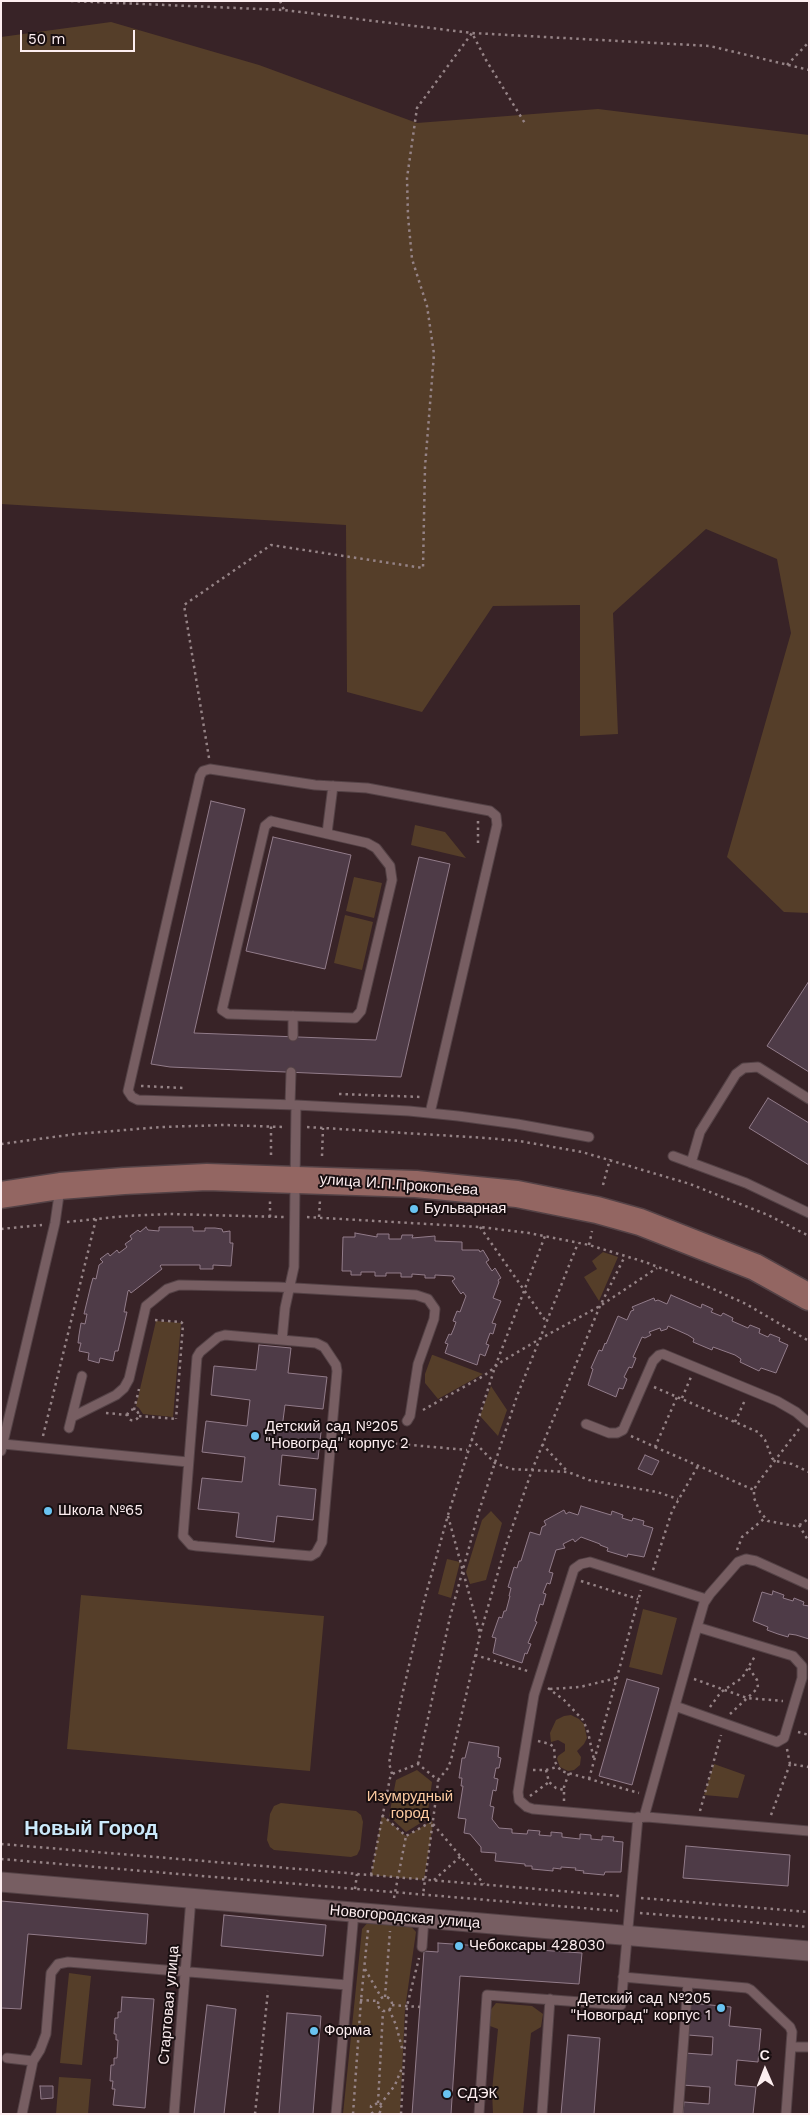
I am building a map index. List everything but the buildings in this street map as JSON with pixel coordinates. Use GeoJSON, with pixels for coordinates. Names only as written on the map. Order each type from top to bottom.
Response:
{"type":"FeatureCollection","features":[{"type":"Feature","properties":{"kind":"street","name":"улица И.П.Прокопьева"},"geometry":{"type":"LineString","coordinates":[[296,1171],[472,1188],[517,1194],[597,1210],[640,1222],[718,1251],[756,1267],[809,1297]]}},
{"type":"Feature","properties":{"kind":"street","name":"улица И.П.Прокопьева"},"geometry":{"type":"LineString","coordinates":[[1,1178],[124,1181],[207,1178],[296,1171],[465,1173],[535,1182],[601,1195],[667,1215],[724,1236],[809,1280]]}},
{"type":"Feature","properties":{"kind":"street","name":"улица И.П.Прокопьева"},"geometry":{"type":"LineString","coordinates":[[1,1195],[59,1178]]}},
{"type":"Feature","properties":{"kind":"street","name":"Новогородская улица"},"geometry":{"type":"LineString","coordinates":[[1,1882],[192,1898],[362,1916],[391,1915],[809,1951]]}},
{"type":"Feature","properties":{"kind":"lane"},"geometry":{"type":"LineString","coordinates":[[430,1113],[497,820],[490,811],[367,788],[308,784],[210,769],[203,771],[200,776],[128,1091],[132,1097],[138,1100],[293,1105],[430,1113],[517,1124],[589,1137]]}},
{"type":"Feature","properties":{"kind":"lane"},"geometry":{"type":"LineString","coordinates":[[327,833],[334,786]]}},
{"type":"Feature","properties":{"kind":"lane"},"geometry":{"type":"LineString","coordinates":[[275,821],[371,845],[390,866],[392,880],[360,1014],[351,1018],[293,1016],[226,1014],[222,1007],[266,824],[275,821]]}},
{"type":"Feature","properties":{"kind":"lane"},"geometry":{"type":"LineString","coordinates":[[292,1036],[293,1016]]}},
{"type":"Feature","properties":{"kind":"lane"},"geometry":{"type":"LineString","coordinates":[[691,1163],[700,1132],[736,1074],[744,1068],[758,1067],[809,1099]]}},
{"type":"Feature","properties":{"kind":"lane"},"geometry":{"type":"LineString","coordinates":[[282,1340],[285,1308],[294,1267],[296,1171],[291,1072]]}},
{"type":"Feature","properties":{"kind":"lane"},"geometry":{"type":"LineString","coordinates":[[672,1156],[746,1183],[809,1213]]}},
{"type":"Feature","properties":{"kind":"lane"},"geometry":{"type":"LineString","coordinates":[[59,1178],[55,1223],[6,1413],[2,1447],[40,1447],[188,1462]]}},
{"type":"Feature","properties":{"kind":"lane"},"geometry":{"type":"LineString","coordinates":[[72,1417],[116,1395],[124,1388],[128,1379],[145,1308],[167,1289],[179,1285],[290,1288],[416,1295],[428,1299],[435,1309],[434,1319],[416,1372],[409,1418]]}},
{"type":"Feature","properties":{"kind":"lane"},"geometry":{"type":"LineString","coordinates":[[225,1335],[282,1340],[316,1343],[324,1347],[338,1371],[322,1542],[316,1553],[310,1556],[197,1546],[186,1542],[182,1530],[197,1357],[200,1352],[218,1337],[225,1335]]}},
{"type":"Feature","properties":{"kind":"lane"},"geometry":{"type":"LineString","coordinates":[[586,1424],[609,1434],[620,1432],[653,1361],[659,1355],[670,1355],[750,1389],[784,1404],[807,1419]]}},
{"type":"Feature","properties":{"kind":"lane"},"geometry":{"type":"LineString","coordinates":[[69,1428],[82,1376]]}},
{"type":"Feature","properties":{"kind":"lane"},"geometry":{"type":"LineString","coordinates":[[479,2114],[487,1995],[621,2005],[641,1817],[650,1796],[706,1599],[738,1562],[751,1559],[809,1584]]}},
{"type":"Feature","properties":{"kind":"lane"},"geometry":{"type":"LineString","coordinates":[[706,1599],[590,1562],[577,1566],[570,1578],[536,1686],[518,1792],[521,1802],[533,1809],[809,1831]]}},
{"type":"Feature","properties":{"kind":"lane"},"geometry":{"type":"LineString","coordinates":[[675,1706],[777,1742],[784,1738],[795,1702],[803,1672],[800,1662],[793,1656],[697,1627]]}},
{"type":"Feature","properties":{"kind":"lane","name":"Стартовая улица"},"geometry":{"type":"LineString","coordinates":[[174,2114],[192,1898]]}},
{"type":"Feature","properties":{"kind":"lane"},"geometry":{"type":"LineString","coordinates":[[336,2114],[346,1998],[362,1916]]}},
{"type":"Feature","properties":{"kind":"lane"},"geometry":{"type":"LineString","coordinates":[[422,1947],[424,1918]]}},
{"type":"Feature","properties":{"kind":"lane"},"geometry":{"type":"LineString","coordinates":[[22,2114],[33,2062],[46,2034],[52,1973],[58,1964],[68,1962],[348,1985]]}},
{"type":"Feature","properties":{"kind":"lane"},"geometry":{"type":"LineString","coordinates":[[624,1977],[752,1990],[790,2027],[792,2047],[786,2114]]}},
{"type":"Feature","properties":{"kind":"lane"},"geometry":{"type":"LineString","coordinates":[[678,2114],[688,1983]]}},
{"type":"Feature","properties":{"kind":"lane"},"geometry":{"type":"LineString","coordinates":[[542,2114],[550,1999]]}},
{"type":"Feature","properties":{"kind":"lane"},"geometry":{"type":"LineString","coordinates":[[792,2047],[809,2047]]}},
{"type":"Feature","properties":{"kind":"lane"},"geometry":{"type":"LineString","coordinates":[[7,2058],[33,2062]]}},
{"type":"Feature","properties":{"kind":"path"},"geometry":{"type":"LineString","coordinates":[[71,1],[284,10],[472,33],[710,46],[809,70]]}},
{"type":"Feature","properties":{"kind":"path"},"geometry":{"type":"LineString","coordinates":[[280,1],[284,10]]}},
{"type":"Feature","properties":{"kind":"path"},"geometry":{"type":"LineString","coordinates":[[472,33],[486,60],[526,125]]}},
{"type":"Feature","properties":{"kind":"path"},"geometry":{"type":"LineString","coordinates":[[210,769],[184,605],[271,545],[423,568],[425,468],[434,354],[427,306],[412,259],[407,178],[417,108],[472,33]]}},
{"type":"Feature","properties":{"kind":"path"},"geometry":{"type":"LineString","coordinates":[[787,65],[809,42]]}},
{"type":"Feature","properties":{"kind":"path"},"geometry":{"type":"LineString","coordinates":[[1,1144],[76,1134],[162,1127],[224,1125],[289,1127]]}},
{"type":"Feature","properties":{"kind":"path"},"geometry":{"type":"LineString","coordinates":[[271,1126],[271,1155]]}},
{"type":"Feature","properties":{"kind":"path"},"geometry":{"type":"LineString","coordinates":[[303,1127],[519,1141],[610,1159],[730,1198],[809,1236]]}},
{"type":"Feature","properties":{"kind":"path"},"geometry":{"type":"LineString","coordinates":[[322,1156],[323,1128]]}},
{"type":"Feature","properties":{"kind":"path"},"geometry":{"type":"LineString","coordinates":[[604,1185],[610,1159]]}},
{"type":"Feature","properties":{"kind":"path"},"geometry":{"type":"LineString","coordinates":[[319,1217],[320,1192]]}},
{"type":"Feature","properties":{"kind":"path"},"geometry":{"type":"LineString","coordinates":[[270,1197],[270,1216]]}},
{"type":"Feature","properties":{"kind":"path"},"geometry":{"type":"LineString","coordinates":[[63,1222],[170,1214],[288,1217]]}},
{"type":"Feature","properties":{"kind":"path"},"geometry":{"type":"LineString","coordinates":[[303,1217],[480,1227],[545,1236],[578,1243],[625,1256],[702,1284],[746,1304],[809,1341]]}},
{"type":"Feature","properties":{"kind":"path"},"geometry":{"type":"LineString","coordinates":[[40,1447],[96,1219]]}},
{"type":"Feature","properties":{"kind":"path"},"geometry":{"type":"LineString","coordinates":[[1,1229],[47,1224]]}},
{"type":"Feature","properties":{"kind":"path"},"geometry":{"type":"LineString","coordinates":[[480,1227],[546,1320]]}},
{"type":"Feature","properties":{"kind":"path"},"geometry":{"type":"LineString","coordinates":[[371,1875],[392,1774],[389,1763],[401,1700],[423,1605],[467,1450],[495,1367],[545,1236]]}},
{"type":"Feature","properties":{"kind":"path"},"geometry":{"type":"LineString","coordinates":[[418,1764],[438,1666],[463,1568],[495,1462],[538,1340],[578,1243]]}},
{"type":"Feature","properties":{"kind":"path"},"geometry":{"type":"LineString","coordinates":[[423,1895],[438,1780],[448,1768],[451,1760],[480,1635],[505,1548],[542,1444],[600,1306],[625,1256]]}},
{"type":"Feature","properties":{"kind":"path"},"geometry":{"type":"LineString","coordinates":[[409,1418],[467,1385],[538,1340],[600,1306],[658,1267]]}},
{"type":"Feature","properties":{"kind":"path"},"geometry":{"type":"LineString","coordinates":[[156,1315],[155,1320],[181,1322],[184,1325],[176,1419]]}},
{"type":"Feature","properties":{"kind":"path"},"geometry":{"type":"LineString","coordinates":[[682,1398],[696,1366]]}},
{"type":"Feature","properties":{"kind":"path"},"geometry":{"type":"LineString","coordinates":[[134,1410],[140,1382]]}},
{"type":"Feature","properties":{"kind":"path"},"geometry":{"type":"LineString","coordinates":[[644,1382],[761,1434],[775,1461]]}},
{"type":"Feature","properties":{"kind":"path"},"geometry":{"type":"LineString","coordinates":[[735,1422],[750,1389]]}},
{"type":"Feature","properties":{"kind":"path"},"geometry":{"type":"LineString","coordinates":[[655,1447],[677,1396]]}},
{"type":"Feature","properties":{"kind":"path"},"geometry":{"type":"LineString","coordinates":[[134,1410],[128,1412],[128,1418],[135,1421],[139,1416]]}},
{"type":"Feature","properties":{"kind":"path"},"geometry":{"type":"LineString","coordinates":[[134,1410],[138,1412],[139,1416]]}},
{"type":"Feature","properties":{"kind":"path"},"geometry":{"type":"LineString","coordinates":[[139,1416],[192,1420]]}},
{"type":"Feature","properties":{"kind":"path"},"geometry":{"type":"LineString","coordinates":[[807,1419],[754,1490],[754,1498],[765,1518],[775,1523],[799,1525],[809,1518]]}},
{"type":"Feature","properties":{"kind":"path"},"geometry":{"type":"LineString","coordinates":[[620,1432],[754,1490]]}},
{"type":"Feature","properties":{"kind":"path"},"geometry":{"type":"LineString","coordinates":[[331,1438],[467,1450]]}},
{"type":"Feature","properties":{"kind":"path"},"geometry":{"type":"LineString","coordinates":[[471,1439],[495,1462],[511,1469],[568,1472],[589,1480],[657,1492],[678,1499]]}},
{"type":"Feature","properties":{"kind":"path"},"geometry":{"type":"LineString","coordinates":[[542,1444],[568,1472]]}},
{"type":"Feature","properties":{"kind":"path"},"geometry":{"type":"LineString","coordinates":[[775,1461],[792,1464],[809,1472]]}},
{"type":"Feature","properties":{"kind":"path"},"geometry":{"type":"LineString","coordinates":[[589,1779],[638,1599],[647,1580],[672,1511],[698,1466]]}},
{"type":"Feature","properties":{"kind":"path"},"geometry":{"type":"LineString","coordinates":[[448,1514],[480,1635]]}},
{"type":"Feature","properties":{"kind":"path"},"geometry":{"type":"LineString","coordinates":[[738,1562],[737,1550],[742,1537],[765,1518]]}},
{"type":"Feature","properties":{"kind":"path"},"geometry":{"type":"LineString","coordinates":[[799,1525],[809,1542]]}},
{"type":"Feature","properties":{"kind":"path"},"geometry":{"type":"LineString","coordinates":[[570,1578],[638,1599]]}},
{"type":"Feature","properties":{"kind":"path"},"geometry":{"type":"LineString","coordinates":[[703,1716],[724,1690],[742,1678],[760,1646]]}},
{"type":"Feature","properties":{"kind":"path"},"geometry":{"type":"LineString","coordinates":[[475,1655],[540,1675]]}},
{"type":"Feature","properties":{"kind":"path"},"geometry":{"type":"LineString","coordinates":[[697,1821],[724,1724],[734,1709],[757,1690],[757,1680],[749,1668]]}},
{"type":"Feature","properties":{"kind":"path"},"geometry":{"type":"LineString","coordinates":[[684,1675],[747,1698],[795,1702]]}},
{"type":"Feature","properties":{"kind":"path"},"geometry":{"type":"LineString","coordinates":[[536,1686],[548,1688],[580,1687],[617,1678]]}},
{"type":"Feature","properties":{"kind":"path"},"geometry":{"type":"LineString","coordinates":[[548,1688],[573,1708],[583,1720],[588,1732],[594,1760]]}},
{"type":"Feature","properties":{"kind":"path"},"geometry":{"type":"LineString","coordinates":[[527,1738],[552,1745],[555,1750],[557,1767]]}},
{"type":"Feature","properties":{"kind":"path"},"geometry":{"type":"LineString","coordinates":[[392,1774],[418,1764]]}},
{"type":"Feature","properties":{"kind":"path"},"geometry":{"type":"LineString","coordinates":[[418,1764],[438,1780]]}},
{"type":"Feature","properties":{"kind":"path"},"geometry":{"type":"LineString","coordinates":[[767,1827],[790,1764],[809,1767]]}},
{"type":"Feature","properties":{"kind":"path"},"geometry":{"type":"LineString","coordinates":[[522,1770],[546,1770],[557,1767],[569,1773],[650,1796]]}},
{"type":"Feature","properties":{"kind":"path"},"geometry":{"type":"LineString","coordinates":[[546,1770],[549,1782],[556,1788],[564,1790]]}},
{"type":"Feature","properties":{"kind":"path"},"geometry":{"type":"LineString","coordinates":[[564,1812],[564,1790],[569,1773]]}},
{"type":"Feature","properties":{"kind":"path"},"geometry":{"type":"LineString","coordinates":[[521,1802],[549,1782]]}},
{"type":"Feature","properties":{"kind":"path"},"geometry":{"type":"LineString","coordinates":[[382,1816],[406,1836]]}},
{"type":"Feature","properties":{"kind":"path"},"geometry":{"type":"LineString","coordinates":[[406,1836],[433,1822]]}},
{"type":"Feature","properties":{"kind":"path"},"geometry":{"type":"LineString","coordinates":[[433,1822],[485,1885]]}},
{"type":"Feature","properties":{"kind":"path"},"geometry":{"type":"LineString","coordinates":[[391,1915],[406,1836]]}},
{"type":"Feature","properties":{"kind":"path"},"geometry":{"type":"LineString","coordinates":[[1,1844],[809,1912]]}},
{"type":"Feature","properties":{"kind":"path"},"geometry":{"type":"LineString","coordinates":[[434,1880],[461,1856]]}},
{"type":"Feature","properties":{"kind":"path"},"geometry":{"type":"LineString","coordinates":[[1,1859],[809,1926]]}},
{"type":"Feature","properties":{"kind":"path"},"geometry":{"type":"LineString","coordinates":[[356,1889],[358,1874]]}},
{"type":"Feature","properties":{"kind":"path"},"geometry":{"type":"LineString","coordinates":[[353,2114],[364,1968],[362,1916]]}},
{"type":"Feature","properties":{"kind":"path"},"geometry":{"type":"LineString","coordinates":[[346,1998],[378,2001],[383,1997],[389,1947]]}},
{"type":"Feature","properties":{"kind":"path"},"geometry":{"type":"LineString","coordinates":[[401,2114],[407,2006],[422,1947]]}},
{"type":"Feature","properties":{"kind":"path"},"geometry":{"type":"LineString","coordinates":[[364,1968],[383,1997],[389,1999],[392,2005]]}},
{"type":"Feature","properties":{"kind":"path"},"geometry":{"type":"LineString","coordinates":[[255,2114],[269,1979]]}},
{"type":"Feature","properties":{"kind":"path"},"geometry":{"type":"LineString","coordinates":[[378,2001],[378,2006],[383,2011],[379,2104],[382,2110],[379,2114]]}},
{"type":"Feature","properties":{"kind":"path"},"geometry":{"type":"LineString","coordinates":[[392,2005],[420,2007]]}},
{"type":"Feature","properties":{"kind":"path"},"geometry":{"type":"LineString","coordinates":[[383,2011],[389,2009],[392,2005]]}},
{"type":"Feature","properties":{"kind":"path"},"geometry":{"type":"LineString","coordinates":[[372,2114],[371,2106],[379,2104],[395,2085],[404,2059],[399,2033],[389,2009]]}},
{"type":"Feature","properties":{"kind":"green space"},"geometry":{"type":"Polygon","coordinates":[[[111,22],[259,65],[417,123],[598,109],[809,135],[809,913],[784,912],[727,857],[791,633],[777,559],[706,529],[613,613],[618,734],[580,736],[580,605],[493,606],[422,712],[347,692],[346,525],[1,504],[1,37],[111,22]]]}},
{"type":"Feature","properties":{"kind":"green space"},"geometry":{"type":"Polygon","coordinates":[[[415,825],[445,832],[466,858],[411,845],[415,825]]]}},
{"type":"Feature","properties":{"kind":"green space"},"geometry":{"type":"Polygon","coordinates":[[[354,877],[382,883],[374,918],[346,911],[354,877]]]}},
{"type":"Feature","properties":{"kind":"green space"},"geometry":{"type":"Polygon","coordinates":[[[345,915],[373,922],[362,970],[334,963],[345,915]]]}},
{"type":"Feature","properties":{"kind":"green space"},"geometry":{"type":"Polygon","coordinates":[[[603,1252],[618,1257],[599,1301],[584,1277],[597,1269],[592,1261],[603,1252]]]}},
{"type":"Feature","properties":{"kind":"green space"},"geometry":{"type":"Polygon","coordinates":[[[156,1321],[181,1323],[173,1417],[143,1414],[136,1406],[156,1321]]]}},
{"type":"Feature","properties":{"kind":"green space"},"geometry":{"type":"Polygon","coordinates":[[[432,1355],[483,1374],[438,1399],[425,1383],[425,1374],[432,1355]]]}},
{"type":"Feature","properties":{"kind":"green space"},"geometry":{"type":"Polygon","coordinates":[[[491,1386],[507,1410],[498,1436],[480,1416],[491,1386]]]}},
{"type":"Feature","properties":{"kind":"green space"},"geometry":{"type":"Polygon","coordinates":[[[491,1511],[502,1523],[486,1580],[470,1584],[466,1572],[482,1520],[491,1511]]]}},
{"type":"Feature","properties":{"kind":"green space"},"geometry":{"type":"Polygon","coordinates":[[[447,1559],[460,1562],[451,1598],[438,1594],[447,1559]]]}},
{"type":"Feature","properties":{"kind":"green space"},"geometry":{"type":"Polygon","coordinates":[[[81,1595],[324,1616],[310,1771],[67,1749],[81,1595]]]}},
{"type":"Feature","properties":{"kind":"green space"},"geometry":{"type":"Polygon","coordinates":[[[643,1609],[677,1618],[662,1675],[629,1667],[643,1609]]]}},
{"type":"Feature","properties":{"kind":"green space"},"geometry":{"type":"Polygon","coordinates":[[[571,1715],[584,1724],[587,1738],[577,1751],[581,1757],[580,1765],[574,1770],[568,1771],[560,1767],[557,1759],[565,1751],[565,1744],[558,1740],[551,1742],[550,1733],[556,1720],[571,1715]]]}},
{"type":"Feature","properties":{"kind":"green space"},"geometry":{"type":"Polygon","coordinates":[[[714,1764],[745,1775],[738,1798],[704,1795],[714,1764]]]}},
{"type":"Feature","properties":{"kind":"green space","name":"Изумрудный город"},"geometry":{"type":"Polygon","coordinates":[[[417,1770],[432,1782],[427,1819],[406,1832],[389,1816],[396,1780],[417,1770]]]}},
{"type":"Feature","properties":{"kind":"green space"},"geometry":{"type":"Polygon","coordinates":[[[281,1803],[356,1811],[361,1815],[363,1822],[360,1849],[357,1855],[351,1857],[274,1850],[270,1847],[267,1840],[270,1814],[274,1806],[281,1803]]]}},
{"type":"Feature","properties":{"kind":"green space"},"geometry":{"type":"Polygon","coordinates":[[[382,1815],[406,1836],[432,1821],[424,1880],[371,1875],[382,1815]]]}},
{"type":"Feature","properties":{"kind":"green space"},"geometry":{"type":"Polygon","coordinates":[[[369,1921],[409,1924],[416,1932],[405,2009],[400,2114],[343,2114],[362,1929],[369,1921]]]}},
{"type":"Feature","properties":{"kind":"green space"},"geometry":{"type":"Polygon","coordinates":[[[69,1973],[91,1976],[82,2065],[60,2063],[69,1973]]]}},
{"type":"Feature","properties":{"kind":"green space"},"geometry":{"type":"Polygon","coordinates":[[[496,2003],[532,2006],[543,2014],[541,2027],[531,2033],[523,2114],[493,2114],[492,2091],[498,2029],[490,2026],[488,2020],[489,2012],[496,2003]]]}},
{"type":"Feature","properties":{"kind":"green space"},"geometry":{"type":"Polygon","coordinates":[[[59,2077],[91,2079],[88,2114],[56,2114],[59,2077]]]}},
{"type":"Feature","properties":{"kind":"place","name":"Бульварная"},"geometry":{"type":"Point","coordinates":[414,1209]}},
{"type":"Feature","properties":{"kind":"place","name":"Детский сад №205 \"Новоград\" корпус 2"},"geometry":{"type":"Point","coordinates":[255,1436]}},
{"type":"Feature","properties":{"kind":"place","name":"Школа №65"},"geometry":{"type":"Point","coordinates":[48,1511]}},
{"type":"Feature","properties":{"kind":"place","name":"Чебоксары 428030"},"geometry":{"type":"Point","coordinates":[459,1946]}},
{"type":"Feature","properties":{"kind":"place","name":"Детский сад №205 \"Новоград\" корпус 1"},"geometry":{"type":"Point","coordinates":[721,2008]}},
{"type":"Feature","properties":{"kind":"place","name":"Форма"},"geometry":{"type":"Point","coordinates":[314,2031]}},
{"type":"Feature","properties":{"kind":"place","name":"СДЭК"},"geometry":{"type":"Point","coordinates":[447,2094]}},
{"type":"Feature","properties":{"kind":"district","name":"Новый Город"},"geometry":{"type":"Point","coordinates":[91,1829]}}]}
